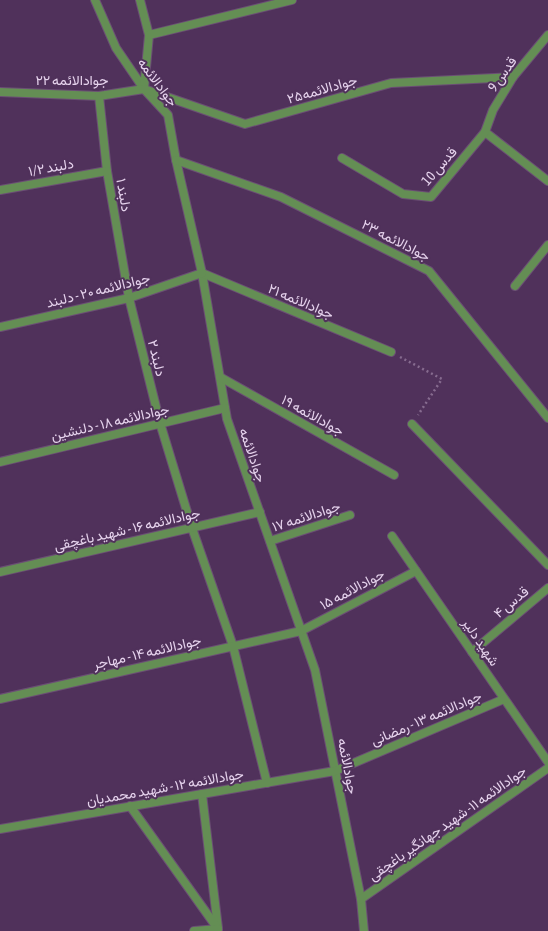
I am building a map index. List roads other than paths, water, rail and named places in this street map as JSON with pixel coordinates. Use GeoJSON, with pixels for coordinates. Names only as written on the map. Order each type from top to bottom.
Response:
{"type":"FeatureCollection","features":[{"type":"Feature","properties":{"kind":"street","name":"جوادالائمه"},"geometry":{"type":"LineString","coordinates":[[95,0],[116,48],[144,89],[168,115],[176,160],[202,273],[227,419],[315,670],[361,899],[364,931]]}},
{"type":"Feature","properties":{"kind":"street"},"geometry":{"type":"LineString","coordinates":[[140,0],[149,35],[144,89]]}},
{"type":"Feature","properties":{"kind":"street"},"geometry":{"type":"LineString","coordinates":[[149,35],[292,0]]}},
{"type":"Feature","properties":{"kind":"street","name":"قدس 9"},"geometry":{"type":"LineString","coordinates":[[485,132],[493,110],[513,77],[548,35]]}},
{"type":"Feature","properties":{"kind":"street","name":"جوادالائمه۲۵"},"geometry":{"type":"LineString","coordinates":[[144,89],[245,124],[392,83],[513,77]]}},
{"type":"Feature","properties":{"kind":"street","name":"جوادالائمه ۲۲"},"geometry":{"type":"LineString","coordinates":[[0,92],[99,96],[144,89]]}},
{"type":"Feature","properties":{"kind":"street","name":"دلبند ۱"},"geometry":{"type":"LineString","coordinates":[[99,96],[107,171],[129,298]]}},
{"type":"Feature","properties":{"kind":"street"},"geometry":{"type":"LineString","coordinates":[[485,132],[548,181]]}},
{"type":"Feature","properties":{"kind":"street","name":"قدس 10"},"geometry":{"type":"LineString","coordinates":[[342,158],[402,194],[431,197],[485,132]]}},
{"type":"Feature","properties":{"kind":"street","name":"جوادالائمه ۲۳"},"geometry":{"type":"LineString","coordinates":[[176,160],[281,197],[429,271],[548,418]]}},
{"type":"Feature","properties":{"kind":"street","name":"دلبند ۱/۲"},"geometry":{"type":"LineString","coordinates":[[0,190],[107,171]]}},
{"type":"Feature","properties":{"kind":"street"},"geometry":{"type":"LineString","coordinates":[[515,286],[548,245]]}},
{"type":"Feature","properties":{"kind":"street","name":"جوادالائمه ۲۰ - دلبند"},"geometry":{"type":"LineString","coordinates":[[0,328],[129,298],[202,273]]}},
{"type":"Feature","properties":{"kind":"street","name":"جوادالائمه ۲۱"},"geometry":{"type":"LineString","coordinates":[[202,273],[391,352]]}},
{"type":"Feature","properties":{"kind":"street","name":"دلبند ۲"},"geometry":{"type":"LineString","coordinates":[[129,298],[160,423],[192,528],[233,646],[267,783]]}},
{"type":"Feature","properties":{"kind":"street","name":"جوادالائمه ۱۹"},"geometry":{"type":"LineString","coordinates":[[220,377],[394,475]]}},
{"type":"Feature","properties":{"kind":"street","name":"جوادالائمه ۱۸ - دلنشین"},"geometry":{"type":"LineString","coordinates":[[0,462],[225,408]]}},
{"type":"Feature","properties":{"kind":"street"},"geometry":{"type":"LineString","coordinates":[[412,424],[548,565]]}},
{"type":"Feature","properties":{"kind":"street","name":"جوادالائمه ۱۶ - شهید باغچقی"},"geometry":{"type":"LineString","coordinates":[[0,572],[260,512]]}},
{"type":"Feature","properties":{"kind":"street","name":"جوادالائمه ۱۷"},"geometry":{"type":"LineString","coordinates":[[270,541],[350,515]]}},
{"type":"Feature","properties":{"kind":"street","name":"شهید دلیر"},"geometry":{"type":"LineString","coordinates":[[392,536],[548,762]]}},
{"type":"Feature","properties":{"kind":"street","name":"جوادالائمه ۱۵"},"geometry":{"type":"LineString","coordinates":[[301,631],[416,571]]}},
{"type":"Feature","properties":{"kind":"street","name":"قدس ۴"},"geometry":{"type":"LineString","coordinates":[[472,652],[548,588]]}},
{"type":"Feature","properties":{"kind":"street","name":"جوادالائمه ۱۴ - مهاجر"},"geometry":{"type":"LineString","coordinates":[[0,699],[301,631]]}},
{"type":"Feature","properties":{"kind":"street","name":"جوادالائمه ۱۳ - رمضانی"},"geometry":{"type":"LineString","coordinates":[[335,771],[504,699]]}},
{"type":"Feature","properties":{"kind":"street","name":"جوادالائمه ۱۱- شهید جهانگیر باغچقی"},"geometry":{"type":"LineString","coordinates":[[361,899],[548,768]]}},
{"type":"Feature","properties":{"kind":"street","name":"جوادالائمه ۱۲ - شهید محمدیان"},"geometry":{"type":"LineString","coordinates":[[0,829],[335,771]]}},
{"type":"Feature","properties":{"kind":"street"},"geometry":{"type":"LineString","coordinates":[[202,794],[218,930]]}},
{"type":"Feature","properties":{"kind":"street"},"geometry":{"type":"LineString","coordinates":[[130,806],[218,930]]}},
{"type":"Feature","properties":{"kind":"street"},"geometry":{"type":"LineString","coordinates":[[194,931],[218,930]]}}]}
